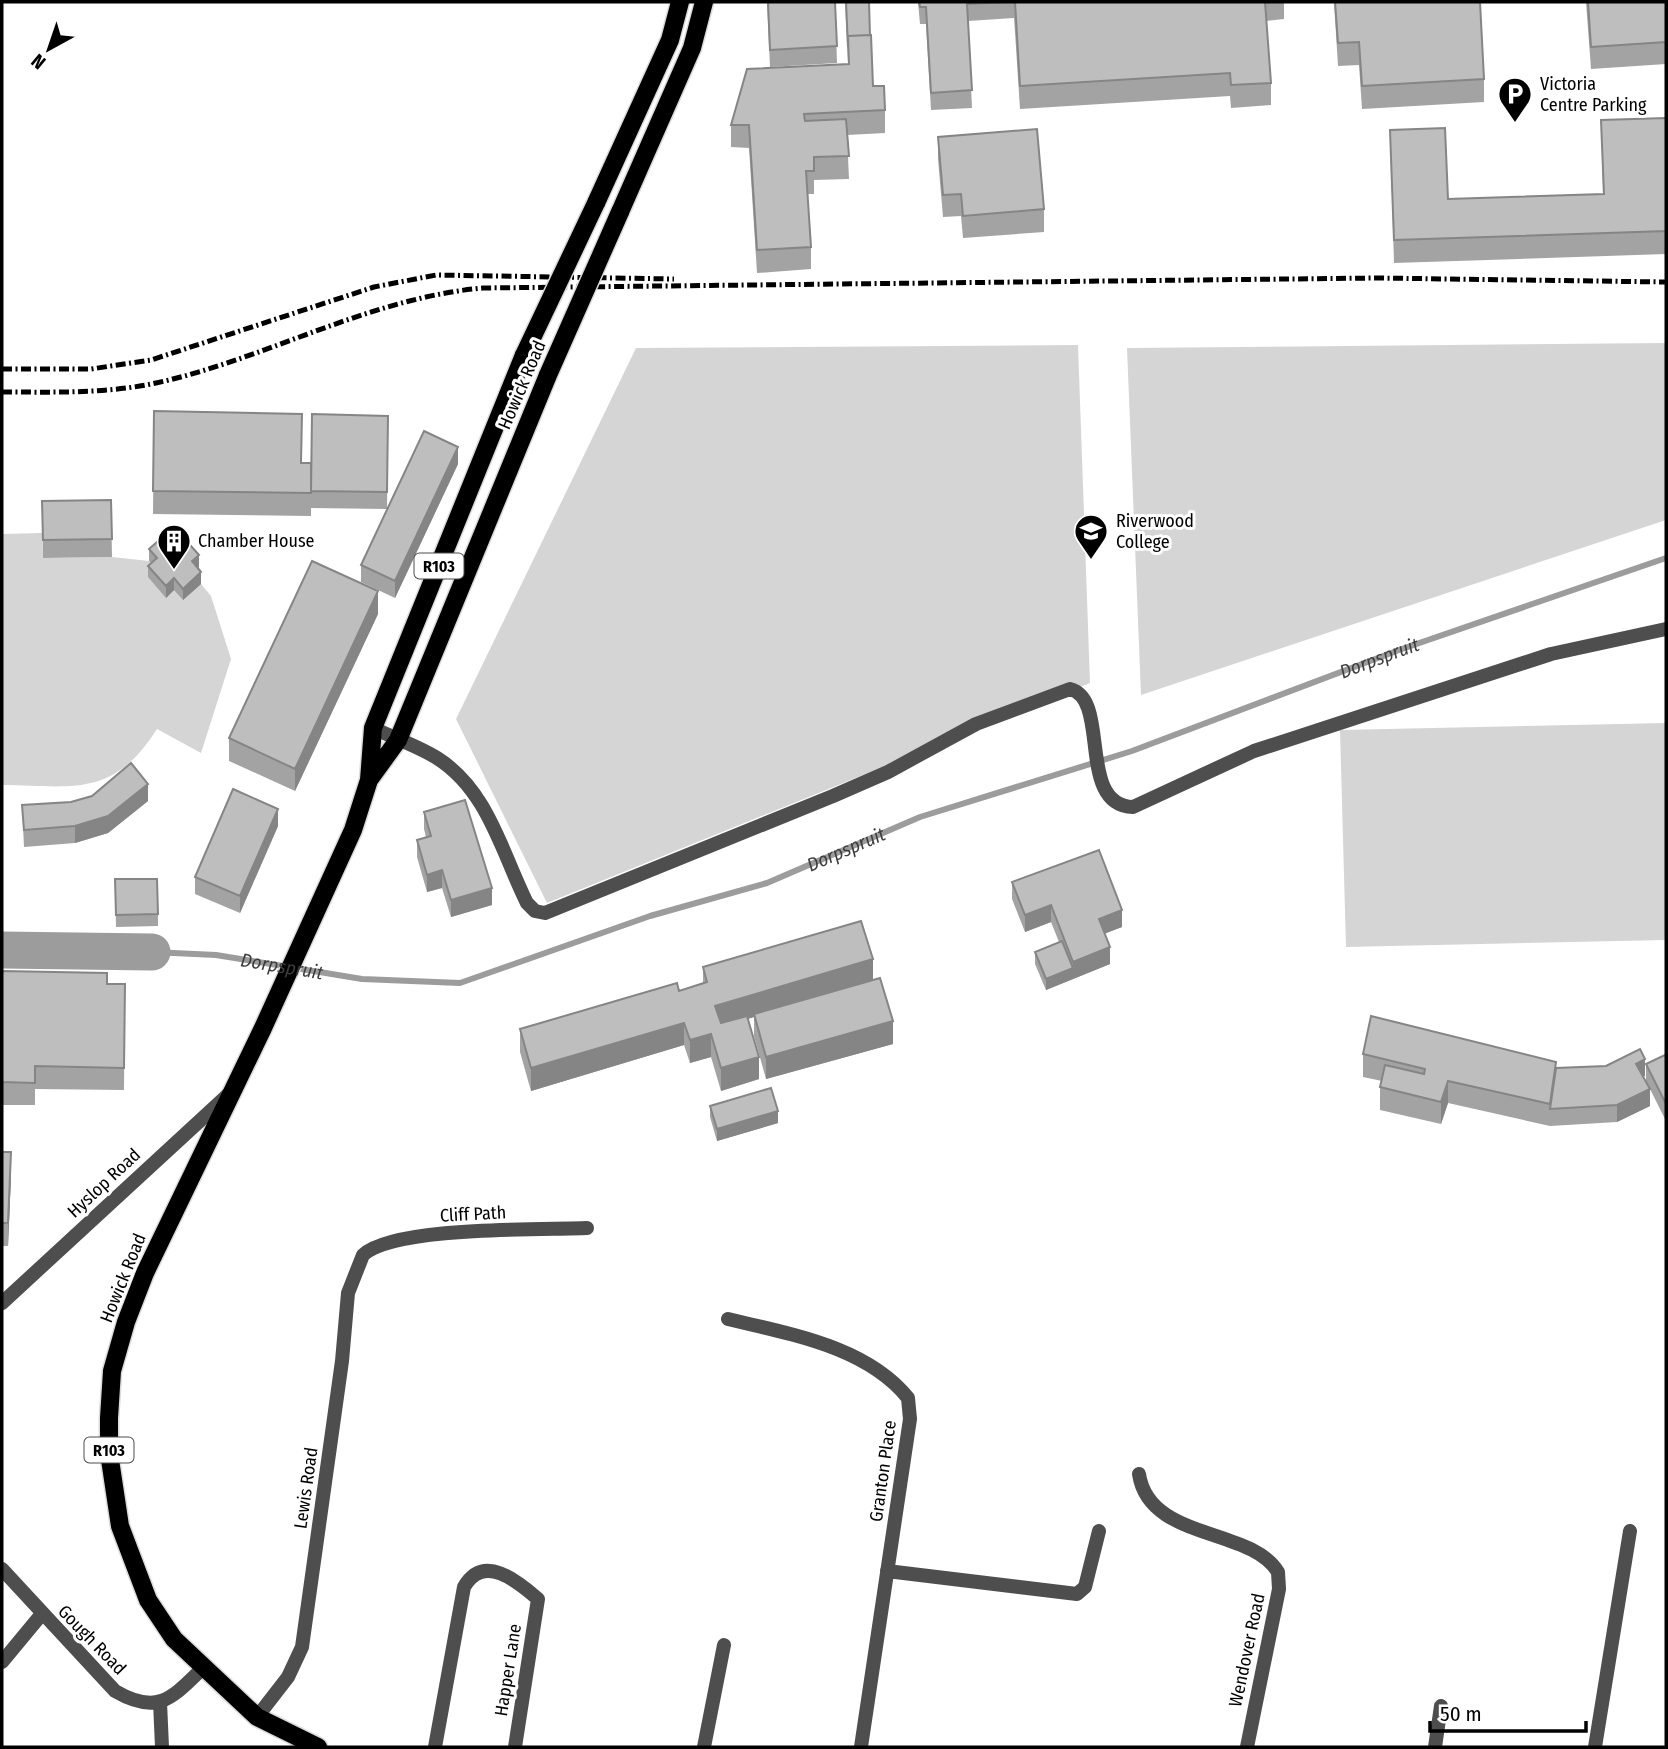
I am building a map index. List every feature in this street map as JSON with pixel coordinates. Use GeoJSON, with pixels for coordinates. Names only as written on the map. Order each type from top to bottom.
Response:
{"type":"FeatureCollection","features":[{"type":"Feature","properties":{"kind":"main road","name":"Howick Road"},"geometry":{"type":"LineString","coordinates":[[318,1747],[257,1717],[174,1639],[148,1600],[121,1527],[114,1489],[109,1418],[112,1371],[126,1322],[145,1273],[263,1028],[353,830],[369,780],[373,728],[524,355],[670,40],[680,2]]}},
{"type":"Feature","properties":{"kind":"main road","name":"Howick Road"},"geometry":{"type":"LineString","coordinates":[[369,780],[398,740],[548,375],[692,48],[704,2]]}},
{"type":"Feature","properties":{"kind":"street"},"geometry":{"type":"LineString","coordinates":[[373,728],[438,759],[474,793],[527,903],[541,913],[552,912],[681,855],[833,796],[888,772],[976,724],[1070,689],[1086,698],[1103,785],[1119,803],[1133,807],[1254,751],[1280,742],[1551,654],[1666,629]]}},
{"type":"Feature","properties":{"kind":"street","name":"Hyslop Road"},"geometry":{"type":"LineString","coordinates":[[2,1303],[232,1091]]}},
{"type":"Feature","properties":{"kind":"street","name":"Cliff Path"},"geometry":{"type":"LineString","coordinates":[[365,1254],[396,1242],[432,1236],[587,1228]]}},
{"type":"Feature","properties":{"kind":"street","name":"Lewis Road"},"geometry":{"type":"LineString","coordinates":[[257,1717],[288,1677],[302,1647],[342,1361],[348,1293],[365,1254]]}},
{"type":"Feature","properties":{"kind":"street","name":"Granton Place"},"geometry":{"type":"LineString","coordinates":[[728,1319],[805,1338],[840,1351],[870,1366],[908,1398],[910,1419],[861,1747]]}},
{"type":"Feature","properties":{"kind":"street","name":"Wendover Road"},"geometry":{"type":"LineString","coordinates":[[1139,1474],[1144,1495],[1173,1518],[1261,1554],[1279,1572],[1279,1590],[1247,1747]]}},
{"type":"Feature","properties":{"kind":"street"},"geometry":{"type":"LineString","coordinates":[[887,1571],[1077,1594],[1085,1587],[1098,1531]]}},
{"type":"Feature","properties":{"kind":"street"},"geometry":{"type":"LineString","coordinates":[[1595,1747],[1630,1531]]}},
{"type":"Feature","properties":{"kind":"street","name":"Gough Road"},"geometry":{"type":"LineString","coordinates":[[2,1569],[41,1615],[115,1691],[140,1703],[160,1702]]}},
{"type":"Feature","properties":{"kind":"street","name":"Happer Lane"},"geometry":{"type":"LineString","coordinates":[[435,1747],[464,1587],[470,1578],[480,1572],[498,1571],[538,1599],[515,1747]]}},
{"type":"Feature","properties":{"kind":"street"},"geometry":{"type":"LineString","coordinates":[[2,1662],[41,1615]]}},
{"type":"Feature","properties":{"kind":"street"},"geometry":{"type":"LineString","coordinates":[[704,1747],[724,1645]]}},
{"type":"Feature","properties":{"kind":"street"},"geometry":{"type":"LineString","coordinates":[[162,1747],[160,1702],[174,1695],[203,1668]]}},
{"type":"Feature","properties":{"kind":"street"},"geometry":{"type":"LineString","coordinates":[[1434,1747],[1441,1706]]}},
{"type":"Feature","properties":{"kind":"shaded area"},"geometry":{"type":"Polygon","coordinates":[[[1666,343],[1666,520],[1141,695],[1127,348],[1666,343]]]}},
{"type":"Feature","properties":{"kind":"shaded area"},"geometry":{"type":"Polygon","coordinates":[[[1078,345],[1090,683],[547,903],[456,719],[636,348],[1078,345]]]}},
{"type":"Feature","properties":{"kind":"shaded area"},"geometry":{"type":"Polygon","coordinates":[[[42,533],[43,558],[112,557],[149,561],[174,590],[201,584],[211,596],[231,659],[201,753],[157,729],[141,751],[108,777],[71,786],[2,785],[2,534],[42,533]]]}},
{"type":"Feature","properties":{"kind":"shaded area"},"geometry":{"type":"Polygon","coordinates":[[[1666,723],[1666,940],[1346,947],[1340,730],[1666,723]]]}},
{"type":"Feature","properties":{"kind":"building"},"geometry":{"type":"Polygon","coordinates":[[[768,2],[835,2],[837,46],[770,50],[768,2]]]}},
{"type":"Feature","properties":{"kind":"building"},"geometry":{"type":"Polygon","coordinates":[[[846,2],[869,2],[870,35],[848,36],[848,47],[846,2]]]}},
{"type":"Feature","properties":{"kind":"building"},"geometry":{"type":"Polygon","coordinates":[[[919,2],[1005,2],[967,4],[972,90],[931,93],[926,7],[920,7],[919,2]]]}},
{"type":"Feature","properties":{"kind":"building"},"geometry":{"type":"Polygon","coordinates":[[[1015,2],[1265,2],[1271,83],[1231,85],[1230,73],[1020,86],[1015,2]]]}},
{"type":"Feature","properties":{"kind":"building"},"geometry":{"type":"Polygon","coordinates":[[[1335,2],[1480,2],[1484,79],[1362,86],[1359,42],[1338,43],[1335,2]]]}},
{"type":"Feature","properties":{"kind":"building"},"geometry":{"type":"Polygon","coordinates":[[[1588,2],[1666,2],[1666,42],[1591,47],[1588,2]]]}},
{"type":"Feature","properties":{"kind":"building"},"geometry":{"type":"Polygon","coordinates":[[[871,35],[873,86],[884,86],[885,110],[804,114],[805,121],[846,119],[849,156],[814,157],[814,171],[806,171],[811,247],[757,250],[749,125],[731,125],[747,69],[849,64],[848,36],[871,35]]]}},
{"type":"Feature","properties":{"kind":"building"},"geometry":{"type":"Polygon","coordinates":[[[1666,118],[1666,231],[1394,240],[1390,130],[1445,128],[1448,199],[1604,194],[1601,120],[1666,118]]]}},
{"type":"Feature","properties":{"kind":"building"},"geometry":{"type":"Polygon","coordinates":[[[1037,129],[1044,209],[963,216],[961,194],[943,195],[938,137],[1037,129]]]}},
{"type":"Feature","properties":{"kind":"building"},"geometry":{"type":"Polygon","coordinates":[[[154,411],[302,414],[301,463],[311,463],[311,493],[153,491],[154,411]]]}},
{"type":"Feature","properties":{"kind":"building"},"geometry":{"type":"Polygon","coordinates":[[[312,414],[388,416],[387,492],[311,491],[312,414]]]}},
{"type":"Feature","properties":{"kind":"building"},"geometry":{"type":"Polygon","coordinates":[[[424,431],[458,447],[395,581],[361,565],[424,431]]]}},
{"type":"Feature","properties":{"kind":"building"},"geometry":{"type":"Polygon","coordinates":[[[111,500],[112,539],[43,540],[42,501],[111,500]]]}},
{"type":"Feature","properties":{"kind":"building","name":"Chamber House"},"geometry":{"type":"Polygon","coordinates":[[[166,534],[174,543],[182,536],[199,555],[192,561],[201,572],[183,589],[174,578],[166,586],[148,566],[157,558],[149,549],[166,534]]]}},
{"type":"Feature","properties":{"kind":"building"},"geometry":{"type":"Polygon","coordinates":[[[312,561],[378,591],[295,769],[229,738],[312,561]]]}},
{"type":"Feature","properties":{"kind":"building"},"geometry":{"type":"Polygon","coordinates":[[[131,763],[148,784],[108,816],[75,826],[24,830],[22,805],[71,802],[92,796],[131,763]]]}},
{"type":"Feature","properties":{"kind":"building"},"geometry":{"type":"Polygon","coordinates":[[[233,789],[278,809],[240,896],[195,877],[233,789]]]}},
{"type":"Feature","properties":{"kind":"building"},"geometry":{"type":"Polygon","coordinates":[[[465,800],[492,888],[451,900],[442,870],[427,875],[417,840],[431,836],[424,812],[465,800]]]}},
{"type":"Feature","properties":{"kind":"building"},"geometry":{"type":"Polygon","coordinates":[[[1099,850],[1122,910],[1099,919],[1110,947],[1073,962],[1051,905],[1025,915],[1012,882],[1099,850]]]}},
{"type":"Feature","properties":{"kind":"building"},"geometry":{"type":"Polygon","coordinates":[[[115,879],[157,879],[158,914],[116,915],[115,879]]]}},
{"type":"Feature","properties":{"kind":"building"},"geometry":{"type":"Polygon","coordinates":[[[861,921],[873,959],[715,1006],[721,1023],[747,1016],[759,1057],[721,1068],[711,1034],[690,1040],[684,1023],[531,1068],[520,1029],[677,983],[679,991],[707,982],[703,967],[861,921]]]}},
{"type":"Feature","properties":{"kind":"building"},"geometry":{"type":"Polygon","coordinates":[[[1062,941],[1073,968],[1046,979],[1035,952],[1062,941]]]}},
{"type":"Feature","properties":{"kind":"building"},"geometry":{"type":"Polygon","coordinates":[[[2,971],[107,973],[107,984],[125,984],[124,1068],[35,1066],[35,1083],[2,1082],[2,971]]]}},
{"type":"Feature","properties":{"kind":"building"},"geometry":{"type":"Polygon","coordinates":[[[880,978],[893,1021],[766,1057],[754,1014],[880,978]]]}},
{"type":"Feature","properties":{"kind":"building"},"geometry":{"type":"Polygon","coordinates":[[[1371,1016],[1556,1062],[1550,1104],[1448,1081],[1441,1102],[1380,1087],[1385,1065],[1424,1074],[1425,1069],[1363,1054],[1371,1016]]]}},
{"type":"Feature","properties":{"kind":"building"},"geometry":{"type":"Polygon","coordinates":[[[1640,1049],[1645,1059],[1636,1064],[1650,1089],[1617,1105],[1550,1109],[1556,1068],[1606,1066],[1640,1049]]]}},
{"type":"Feature","properties":{"kind":"building"},"geometry":{"type":"Polygon","coordinates":[[[1666,1056],[1666,1104],[1646,1064],[1666,1056]]]}},
{"type":"Feature","properties":{"kind":"building"},"geometry":{"type":"Polygon","coordinates":[[[771,1088],[778,1111],[717,1129],[710,1106],[771,1088]]]}},
{"type":"Feature","properties":{"kind":"building"},"geometry":{"type":"Polygon","coordinates":[[[2,1152],[11,1152],[8,1223],[2,1223],[2,1152]]]}},
{"type":"Feature","properties":{"kind":"waterway","name":"Dorpspruit"},"geometry":{"type":"LineString","coordinates":[[152,952],[216,955],[362,979],[460,983],[650,916],[767,883],[920,817],[1132,751],[1399,650],[1666,558]]}},
{"type":"Feature","properties":{"kind":"waterway","name":"Dorpspruit"},"geometry":{"type":"LineString","coordinates":[[2,950],[152,952]]}},
{"type":"Feature","properties":{"kind":"railway"},"geometry":{"type":"LineString","coordinates":[[2,369],[91,369],[151,360],[374,287],[436,275],[674,279]]}},
{"type":"Feature","properties":{"kind":"railway"},"geometry":{"type":"LineString","coordinates":[[2,392],[98,391],[156,383],[237,359],[399,304],[483,288],[1377,278],[1666,282]]}},
{"type":"Feature","properties":{"kind":"place","name":"Victoria Centre Parking"},"geometry":{"type":"Point","coordinates":[1515,124]}},
{"type":"Feature","properties":{"kind":"place","name":"Riverwood College"},"geometry":{"type":"Point","coordinates":[1091,561]}},
{"type":"Feature","properties":{"kind":"place","name":"Chamber House"},"geometry":{"type":"Point","coordinates":[174,571]}}]}
